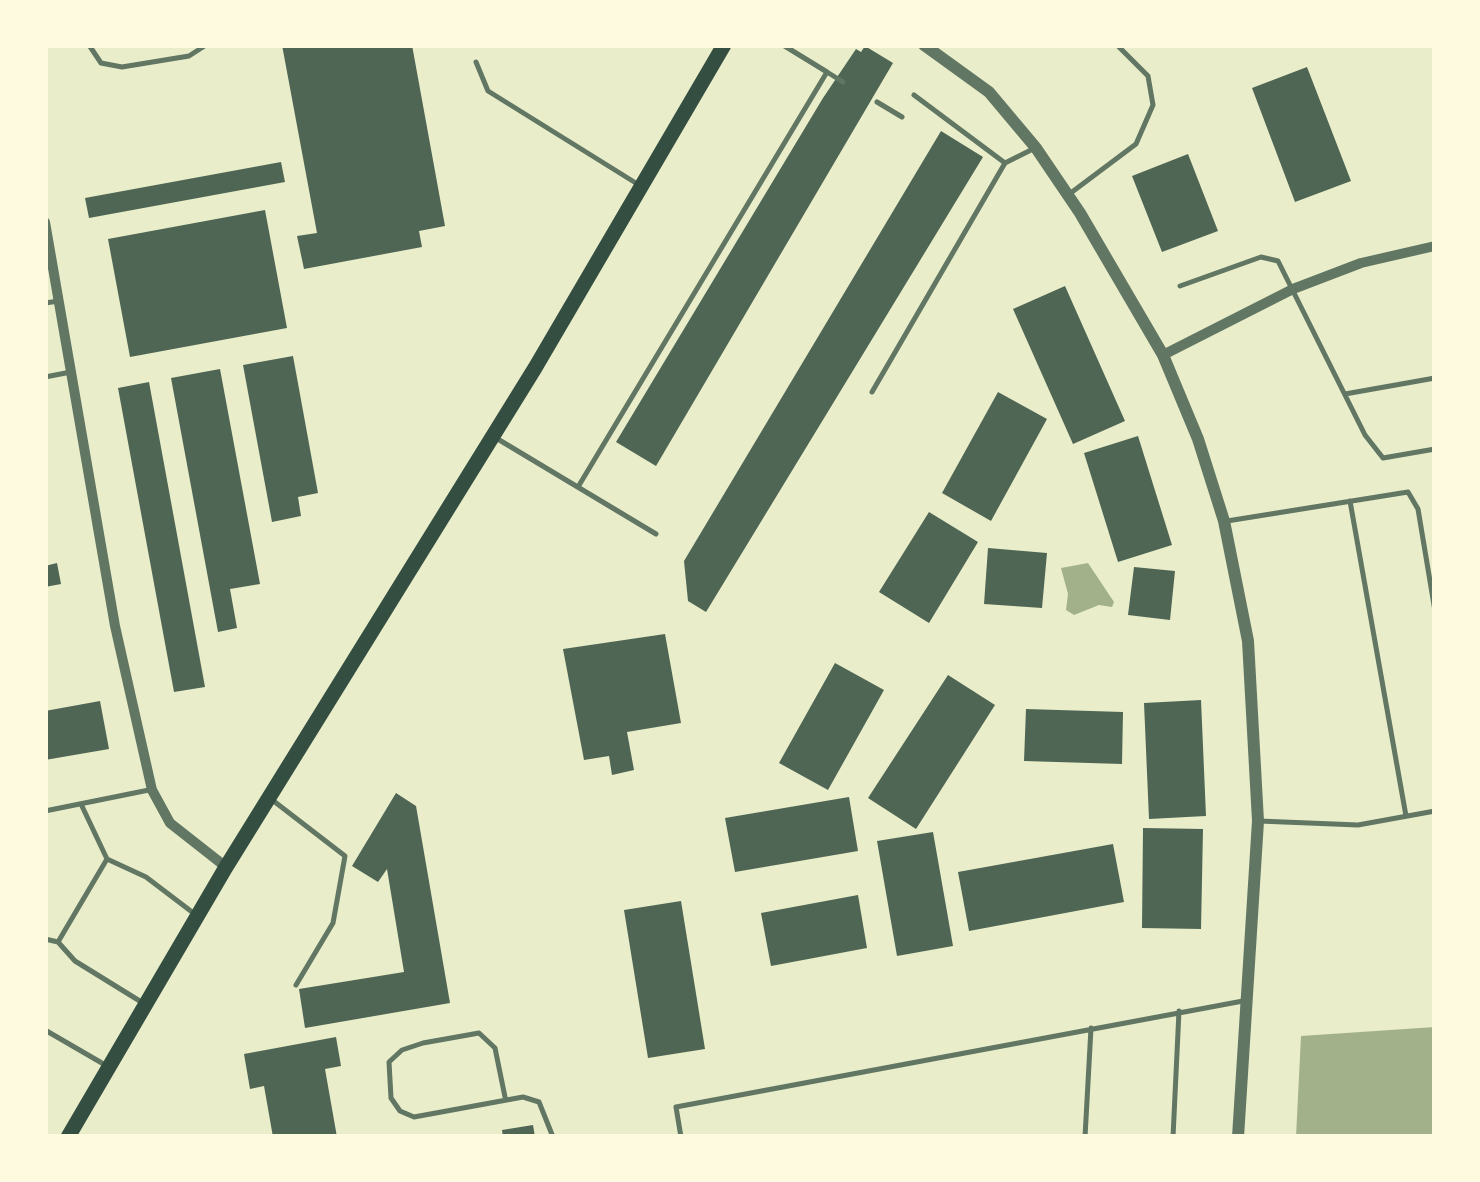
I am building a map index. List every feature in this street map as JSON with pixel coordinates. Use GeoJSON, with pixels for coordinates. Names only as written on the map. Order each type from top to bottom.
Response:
{"type":"FeatureCollection","features":[{"type":"Feature","properties":{"kind":"main road"},"geometry":{"type":"LineString","coordinates":[[68,1137],[148,1006],[226,866],[491,435],[724,45]]}},
{"type":"Feature","properties":{"kind":"street"},"geometry":{"type":"LineString","coordinates":[[924,45],[989,92],[1036,148],[1068,195],[1163,355],[1198,439],[1224,521],[1248,640],[1258,821],[1238,1137]]}},
{"type":"Feature","properties":{"kind":"street"},"geometry":{"type":"LineString","coordinates":[[45,222],[114,626],[152,790],[170,823],[226,866]]}},
{"type":"Feature","properties":{"kind":"street"},"geometry":{"type":"LineString","coordinates":[[1163,355],[1293,289],[1361,263],[1435,246]]}},
{"type":"Feature","properties":{"kind":"lane"},"geometry":{"type":"LineString","coordinates":[[89,45],[102,63],[122,67],[188,56],[206,45]]}},
{"type":"Feature","properties":{"kind":"lane"},"geometry":{"type":"LineString","coordinates":[[783,45],[843,82]]}},
{"type":"Feature","properties":{"kind":"lane"},"geometry":{"type":"LineString","coordinates":[[1068,195],[1136,144],[1153,105],[1148,76],[1116,45]]}},
{"type":"Feature","properties":{"kind":"lane"},"geometry":{"type":"LineString","coordinates":[[476,62],[488,90],[641,186]]}},
{"type":"Feature","properties":{"kind":"lane"},"geometry":{"type":"LineString","coordinates":[[578,487],[827,72]]}},
{"type":"Feature","properties":{"kind":"lane"},"geometry":{"type":"LineString","coordinates":[[914,95],[1005,163]]}},
{"type":"Feature","properties":{"kind":"lane"},"geometry":{"type":"LineString","coordinates":[[877,102],[902,116]]}},
{"type":"Feature","properties":{"kind":"lane"},"geometry":{"type":"LineString","coordinates":[[872,392],[1005,163],[1036,148]]}},
{"type":"Feature","properties":{"kind":"lane"},"geometry":{"type":"LineString","coordinates":[[1180,286],[1261,258],[1278,261],[1365,435],[1383,458],[1435,448]]}},
{"type":"Feature","properties":{"kind":"lane"},"geometry":{"type":"LineString","coordinates":[[45,303],[58,300]]}},
{"type":"Feature","properties":{"kind":"lane"},"geometry":{"type":"LineString","coordinates":[[45,377],[71,372]]}},
{"type":"Feature","properties":{"kind":"lane"},"geometry":{"type":"LineString","coordinates":[[1345,394],[1435,378]]}},
{"type":"Feature","properties":{"kind":"lane"},"geometry":{"type":"LineString","coordinates":[[491,435],[656,534]]}},
{"type":"Feature","properties":{"kind":"lane"},"geometry":{"type":"LineString","coordinates":[[1224,521],[1408,492],[1418,509],[1435,612]]}},
{"type":"Feature","properties":{"kind":"lane"},"geometry":{"type":"LineString","coordinates":[[1350,501],[1406,816]]}},
{"type":"Feature","properties":{"kind":"lane"},"geometry":{"type":"LineString","coordinates":[[45,811],[152,790]]}},
{"type":"Feature","properties":{"kind":"lane"},"geometry":{"type":"LineString","coordinates":[[269,798],[346,856],[333,923],[296,984]]}},
{"type":"Feature","properties":{"kind":"lane"},"geometry":{"type":"LineString","coordinates":[[80,804],[106,859],[146,876],[197,916]]}},
{"type":"Feature","properties":{"kind":"lane"},"geometry":{"type":"LineString","coordinates":[[1258,821],[1358,825],[1435,811]]}},
{"type":"Feature","properties":{"kind":"lane"},"geometry":{"type":"LineString","coordinates":[[58,942],[106,859]]}},
{"type":"Feature","properties":{"kind":"lane"},"geometry":{"type":"LineString","coordinates":[[45,939],[58,942],[75,961],[148,1006]]}},
{"type":"Feature","properties":{"kind":"lane"},"geometry":{"type":"LineString","coordinates":[[681,1137],[676,1107],[1246,1000]]}},
{"type":"Feature","properties":{"kind":"lane"},"geometry":{"type":"LineString","coordinates":[[1173,1137],[1179,1011]]}},
{"type":"Feature","properties":{"kind":"lane"},"geometry":{"type":"LineString","coordinates":[[1085,1137],[1090,1028]]}},
{"type":"Feature","properties":{"kind":"lane"},"geometry":{"type":"LineString","coordinates":[[45,1030],[110,1068]]}},
{"type":"Feature","properties":{"kind":"lane"},"geometry":{"type":"LineString","coordinates":[[505,1097],[495,1048],[479,1033],[422,1043],[402,1050],[389,1062],[391,1098],[400,1110],[414,1117],[505,1097],[538,1102],[554,1137]]}},
{"type":"Feature","properties":{"kind":"shaded area"},"geometry":{"type":"Polygon","coordinates":[[[1088,563],[1114,602],[1112,607],[1099,605],[1074,615],[1066,610],[1068,594],[1061,568],[1088,563]]]}},
{"type":"Feature","properties":{"kind":"shaded area"},"geometry":{"type":"Polygon","coordinates":[[[1435,1027],[1435,1137],[1296,1137],[1301,1036],[1435,1027]]]}},
{"type":"Feature","properties":{"kind":"building"},"geometry":{"type":"Polygon","coordinates":[[[282,45],[412,45],[445,226],[419,231],[422,247],[304,269],[297,236],[317,233],[282,45]]]}},
{"type":"Feature","properties":{"kind":"building"},"geometry":{"type":"Polygon","coordinates":[[[865,46],[893,63],[656,466],[616,442],[823,98],[856,49],[861,52],[865,46]]]}},
{"type":"Feature","properties":{"kind":"building"},"geometry":{"type":"Polygon","coordinates":[[[1307,67],[1351,181],[1295,202],[1252,88],[1307,67]]]}},
{"type":"Feature","properties":{"kind":"building"},"geometry":{"type":"Polygon","coordinates":[[[941,131],[983,157],[706,612],[688,601],[684,561],[941,131]]]}},
{"type":"Feature","properties":{"kind":"building"},"geometry":{"type":"Polygon","coordinates":[[[1188,154],[1218,231],[1162,252],[1132,176],[1188,154]]]}},
{"type":"Feature","properties":{"kind":"building"},"geometry":{"type":"Polygon","coordinates":[[[281,162],[285,182],[89,218],[85,198],[281,162]]]}},
{"type":"Feature","properties":{"kind":"building"},"geometry":{"type":"Polygon","coordinates":[[[265,210],[287,328],[130,357],[108,239],[265,210]]]}},
{"type":"Feature","properties":{"kind":"building"},"geometry":{"type":"Polygon","coordinates":[[[1065,286],[1125,421],[1073,444],[1013,309],[1065,286]]]}},
{"type":"Feature","properties":{"kind":"building"},"geometry":{"type":"Polygon","coordinates":[[[293,356],[318,493],[298,497],[301,516],[272,522],[243,365],[293,356]]]}},
{"type":"Feature","properties":{"kind":"building"},"geometry":{"type":"Polygon","coordinates":[[[220,369],[260,584],[230,589],[237,628],[218,632],[171,378],[220,369]]]}},
{"type":"Feature","properties":{"kind":"building"},"geometry":{"type":"Polygon","coordinates":[[[149,382],[205,687],[174,692],[118,388],[149,382]]]}},
{"type":"Feature","properties":{"kind":"building"},"geometry":{"type":"Polygon","coordinates":[[[998,392],[1047,419],[991,521],[942,493],[998,392]]]}},
{"type":"Feature","properties":{"kind":"building"},"geometry":{"type":"Polygon","coordinates":[[[1138,436],[1172,545],[1118,562],[1084,453],[1138,436]]]}},
{"type":"Feature","properties":{"kind":"building"},"geometry":{"type":"Polygon","coordinates":[[[929,512],[978,542],[929,623],[879,592],[929,512]]]}},
{"type":"Feature","properties":{"kind":"building"},"geometry":{"type":"Polygon","coordinates":[[[988,548],[1047,553],[1042,608],[984,604],[988,548]]]}},
{"type":"Feature","properties":{"kind":"building"},"geometry":{"type":"Polygon","coordinates":[[[57,563],[61,584],[45,587],[45,566],[57,563]]]}},
{"type":"Feature","properties":{"kind":"building"},"geometry":{"type":"Polygon","coordinates":[[[1134,567],[1175,571],[1170,620],[1128,615],[1134,567]]]}},
{"type":"Feature","properties":{"kind":"building"},"geometry":{"type":"Polygon","coordinates":[[[665,634],[681,723],[627,732],[634,770],[612,775],[609,756],[584,760],[563,649],[665,634]]]}},
{"type":"Feature","properties":{"kind":"building"},"geometry":{"type":"Polygon","coordinates":[[[835,663],[884,690],[828,790],[779,763],[835,663]]]}},
{"type":"Feature","properties":{"kind":"building"},"geometry":{"type":"Polygon","coordinates":[[[948,675],[995,705],[916,829],[868,798],[948,675]]]}},
{"type":"Feature","properties":{"kind":"building"},"geometry":{"type":"Polygon","coordinates":[[[1201,700],[1206,816],[1149,819],[1144,703],[1201,700]]]}},
{"type":"Feature","properties":{"kind":"building"},"geometry":{"type":"Polygon","coordinates":[[[100,701],[109,749],[45,760],[45,711],[100,701]]]}},
{"type":"Feature","properties":{"kind":"building"},"geometry":{"type":"Polygon","coordinates":[[[1026,709],[1123,712],[1122,764],[1024,761],[1026,709]]]}},
{"type":"Feature","properties":{"kind":"building"},"geometry":{"type":"Polygon","coordinates":[[[396,793],[416,806],[450,1003],[305,1028],[299,989],[404,972],[387,869],[378,882],[352,866],[396,793]]]}},
{"type":"Feature","properties":{"kind":"building"},"geometry":{"type":"Polygon","coordinates":[[[849,797],[858,851],[735,872],[725,818],[849,797]]]}},
{"type":"Feature","properties":{"kind":"building"},"geometry":{"type":"Polygon","coordinates":[[[1143,828],[1203,829],[1201,929],[1142,928],[1143,828]]]}},
{"type":"Feature","properties":{"kind":"building"},"geometry":{"type":"Polygon","coordinates":[[[933,832],[953,946],[897,956],[877,841],[933,832]]]}},
{"type":"Feature","properties":{"kind":"building"},"geometry":{"type":"Polygon","coordinates":[[[1113,844],[1124,902],[969,931],[958,872],[1113,844]]]}},
{"type":"Feature","properties":{"kind":"building"},"geometry":{"type":"Polygon","coordinates":[[[858,895],[867,948],[771,966],[761,913],[858,895]]]}},
{"type":"Feature","properties":{"kind":"building"},"geometry":{"type":"Polygon","coordinates":[[[681,901],[705,1049],[648,1058],[624,910],[681,901]]]}},
{"type":"Feature","properties":{"kind":"building"},"geometry":{"type":"Polygon","coordinates":[[[336,1037],[341,1066],[325,1069],[337,1137],[273,1137],[264,1086],[250,1089],[244,1054],[336,1037]]]}},
{"type":"Feature","properties":{"kind":"building"},"geometry":{"type":"Polygon","coordinates":[[[533,1125],[535,1137],[503,1137],[502,1130],[533,1125]]]}}]}
